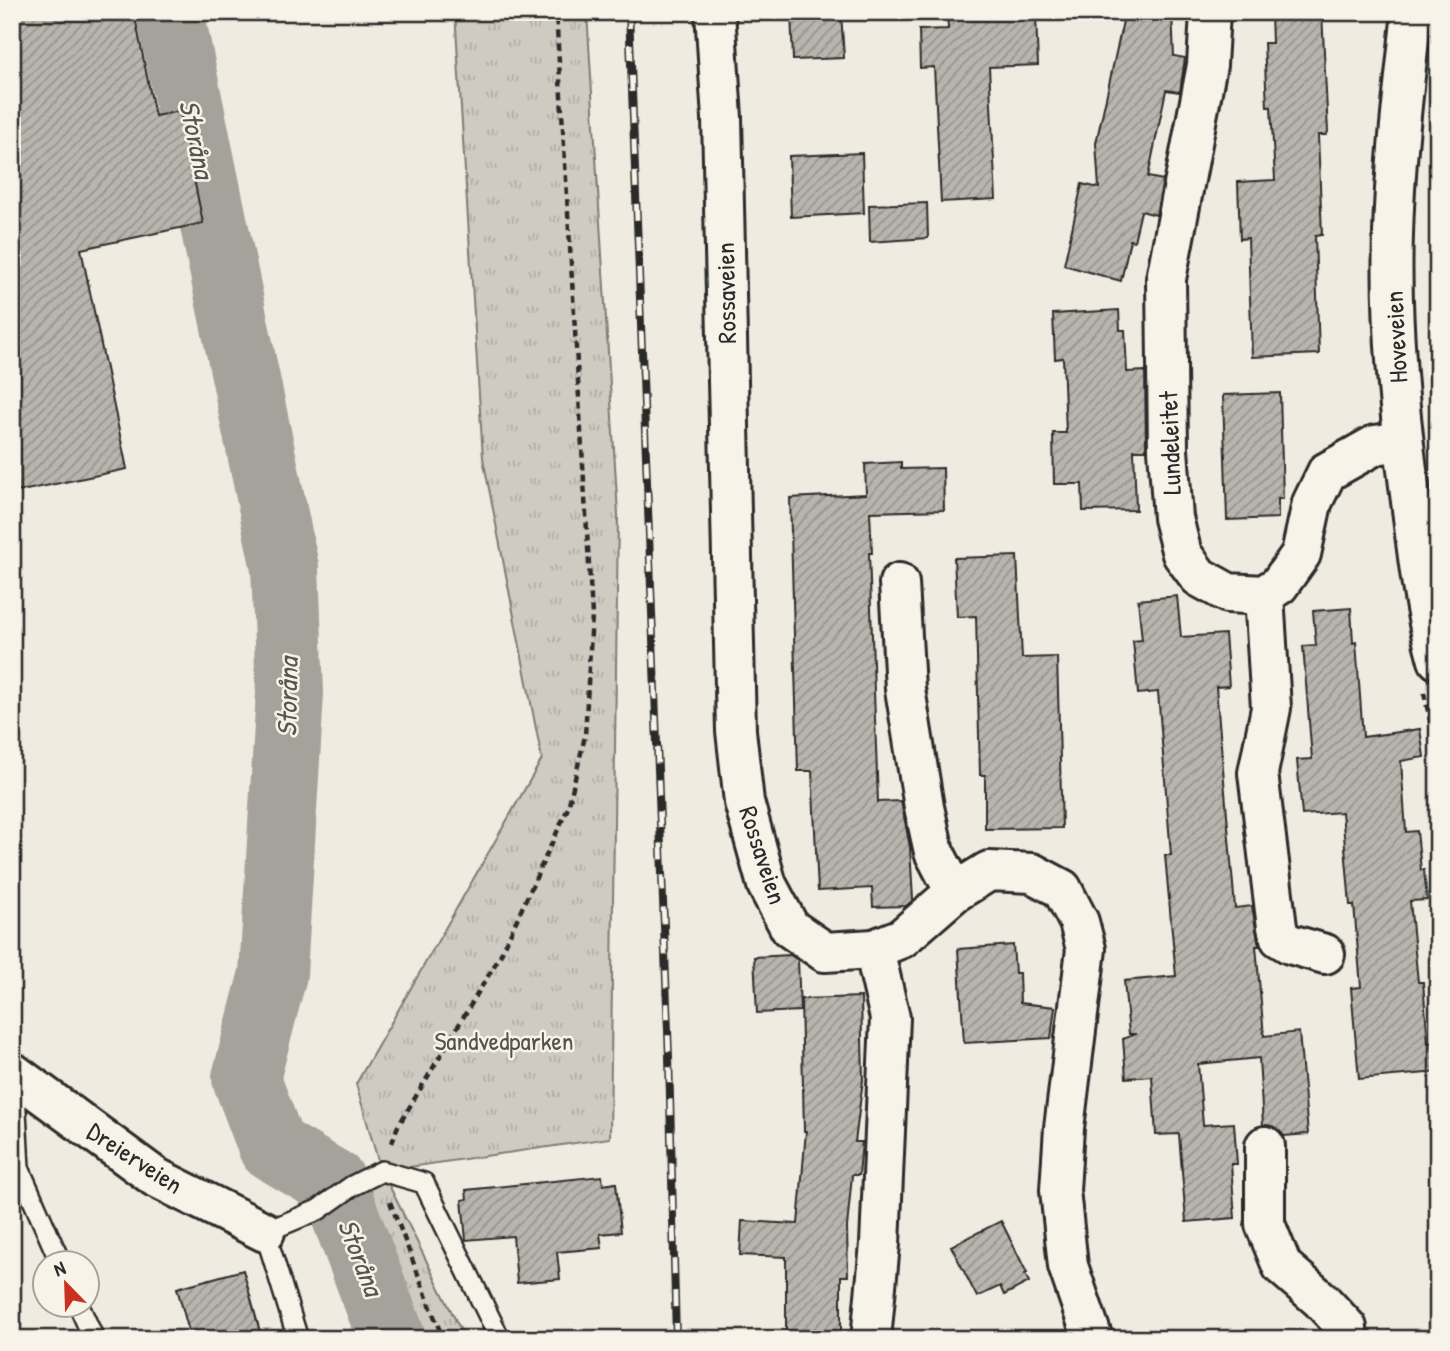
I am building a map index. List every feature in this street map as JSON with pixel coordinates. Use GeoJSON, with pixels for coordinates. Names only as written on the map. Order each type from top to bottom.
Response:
{"type":"FeatureCollection","features":[{"type":"Feature","properties":{"kind":"street","name":"Rossaveien"},"geometry":{"type":"LineString","coordinates":[[715,12],[722,118],[736,731],[744,802],[767,885],[790,928],[825,952],[874,949],[902,938],[955,892],[989,870],[1032,873],[1062,889],[1079,922],[1086,948],[1064,1128],[1060,1189],[1068,1266],[1093,1339]]}},
{"type":"Feature","properties":{"kind":"street","name":"Lundeleitet"},"geometry":{"type":"LineString","coordinates":[[1210,12],[1207,65],[1166,279],[1168,450],[1173,518],[1182,554],[1199,577],[1228,593],[1264,595]]}},
{"type":"Feature","properties":{"kind":"street","name":"Hoveveien"},"geometry":{"type":"LineString","coordinates":[[1412,12],[1398,139],[1393,236],[1394,334],[1403,441],[1419,567],[1438,660]]}},
{"type":"Feature","properties":{"kind":"street"},"geometry":{"type":"LineString","coordinates":[[1325,954],[1290,944],[1280,938],[1277,927],[1258,773],[1271,708],[1264,595],[1279,585],[1301,554],[1312,503],[1327,472],[1375,445],[1403,441]]}},
{"type":"Feature","properties":{"kind":"street"},"geometry":{"type":"LineString","coordinates":[[899,583],[905,689],[924,807],[934,852],[955,892]]}},
{"type":"Feature","properties":{"kind":"street"},"geometry":{"type":"LineString","coordinates":[[872,1339],[880,1244],[890,1018],[874,949]]}},
{"type":"Feature","properties":{"kind":"street","name":"Dreierveien"},"geometry":{"type":"LineString","coordinates":[[13,1072],[155,1177],[265,1231]]}},
{"type":"Feature","properties":{"kind":"street"},"geometry":{"type":"LineString","coordinates":[[1265,1146],[1265,1224],[1282,1266],[1321,1300],[1347,1328],[1348,1339]]}},
{"type":"Feature","properties":{"kind":"lane"},"geometry":{"type":"LineString","coordinates":[[13,1072],[19,1168],[55,1250]]}},
{"type":"Feature","properties":{"kind":"lane"},"geometry":{"type":"LineString","coordinates":[[298,1339],[265,1231],[318,1210],[352,1186],[382,1171],[424,1184],[500,1339]]}},
{"type":"Feature","properties":{"kind":"lane"},"geometry":{"type":"LineString","coordinates":[[85,1320],[94,1339]]}},
{"type":"Feature","properties":{"kind":"path"},"geometry":{"type":"LineString","coordinates":[[443,1339],[406,1249],[382,1171],[397,1128],[500,956],[568,808],[584,736],[592,615],[556,12]]}},
{"type":"Feature","properties":{"kind":"green space","name":"Sandvedparken"},"geometry":{"type":"Polygon","coordinates":[[[455,12],[587,12],[618,514],[610,1138],[382,1171],[465,1339],[366,1339],[332,1229],[381,1171],[356,1084],[542,759],[483,458],[455,12]]]}},
{"type":"Feature","properties":{"kind":"building"},"geometry":{"type":"Polygon","coordinates":[[[12,12],[134,12],[155,116],[180,111],[203,223],[81,249],[127,469],[12,493],[12,12]]]}},
{"type":"Feature","properties":{"kind":"building"},"geometry":{"type":"Polygon","coordinates":[[[791,12],[841,12],[844,58],[793,60],[791,12]]]}},
{"type":"Feature","properties":{"kind":"building"},"geometry":{"type":"Polygon","coordinates":[[[947,12],[1036,15],[1038,65],[989,67],[996,199],[941,202],[934,67],[920,68],[919,30],[948,29],[947,12]]]}},
{"type":"Feature","properties":{"kind":"building"},"geometry":{"type":"Polygon","coordinates":[[[1125,12],[1172,12],[1174,56],[1185,58],[1180,92],[1166,90],[1148,177],[1163,180],[1156,215],[1141,211],[1134,241],[1130,240],[1121,281],[1064,265],[1082,184],[1099,188],[1096,143],[1125,12]]]}},
{"type":"Feature","properties":{"kind":"building"},"geometry":{"type":"Polygon","coordinates":[[[1271,12],[1322,12],[1328,132],[1326,135],[1318,135],[1322,235],[1315,236],[1319,354],[1252,357],[1248,238],[1240,239],[1238,182],[1275,180],[1271,107],[1267,107],[1264,43],[1272,43],[1271,12]]]}},
{"type":"Feature","properties":{"kind":"building"},"geometry":{"type":"Polygon","coordinates":[[[862,153],[864,213],[791,217],[789,156],[862,153]]]}},
{"type":"Feature","properties":{"kind":"building"},"geometry":{"type":"Polygon","coordinates":[[[927,203],[928,238],[870,242],[869,205],[927,203]]]}},
{"type":"Feature","properties":{"kind":"building"},"geometry":{"type":"Polygon","coordinates":[[[1119,310],[1120,330],[1125,330],[1127,372],[1145,371],[1146,450],[1134,450],[1136,510],[1083,511],[1082,484],[1054,484],[1053,433],[1066,433],[1063,358],[1055,359],[1053,314],[1119,310]]]}},
{"type":"Feature","properties":{"kind":"building"},"geometry":{"type":"Polygon","coordinates":[[[1280,393],[1283,499],[1278,499],[1278,518],[1227,520],[1223,395],[1280,393]]]}},
{"type":"Feature","properties":{"kind":"building"},"geometry":{"type":"Polygon","coordinates":[[[901,462],[901,469],[943,468],[944,510],[870,512],[872,553],[869,553],[878,802],[901,801],[910,847],[913,900],[906,906],[873,907],[872,888],[818,891],[812,771],[798,771],[790,498],[866,494],[865,464],[901,462]]]}},
{"type":"Feature","properties":{"kind":"building"},"geometry":{"type":"Polygon","coordinates":[[[1017,556],[1022,658],[1057,657],[1062,828],[985,829],[985,775],[980,775],[976,616],[957,617],[954,558],[1017,556]]]}},
{"type":"Feature","properties":{"kind":"building"},"geometry":{"type":"Polygon","coordinates":[[[1177,596],[1181,637],[1225,634],[1229,686],[1216,687],[1235,908],[1252,906],[1259,946],[1256,946],[1264,1036],[1299,1032],[1308,1134],[1284,1136],[1275,1127],[1263,1125],[1259,1058],[1198,1064],[1203,1125],[1234,1123],[1237,1164],[1231,1164],[1235,1218],[1186,1222],[1179,1134],[1156,1135],[1152,1076],[1126,1078],[1123,1039],[1136,1034],[1129,1034],[1124,981],[1176,976],[1165,855],[1171,855],[1158,692],[1138,694],[1133,641],[1142,640],[1138,600],[1177,596]]]}},
{"type":"Feature","properties":{"kind":"building"},"geometry":{"type":"Polygon","coordinates":[[[1351,608],[1363,737],[1420,729],[1424,757],[1401,761],[1406,832],[1417,831],[1421,870],[1424,870],[1427,900],[1410,901],[1418,982],[1423,982],[1428,1043],[1438,1042],[1438,1072],[1359,1079],[1351,988],[1361,987],[1342,812],[1302,815],[1297,760],[1312,759],[1303,646],[1316,645],[1313,611],[1351,608]]]}},
{"type":"Feature","properties":{"kind":"building"},"geometry":{"type":"Polygon","coordinates":[[[1013,945],[1015,973],[1019,973],[1020,1003],[1055,1007],[1051,1038],[964,1043],[958,949],[1013,945]]]}},
{"type":"Feature","properties":{"kind":"building"},"geometry":{"type":"Polygon","coordinates":[[[790,955],[798,960],[800,1011],[757,1013],[754,957],[790,955]]]}},
{"type":"Feature","properties":{"kind":"building"},"geometry":{"type":"Polygon","coordinates":[[[861,997],[863,1080],[855,1142],[862,1142],[859,1175],[852,1175],[847,1227],[848,1276],[841,1276],[841,1331],[786,1331],[786,1257],[740,1255],[742,1221],[798,1224],[806,1131],[801,999],[861,997]]]}},
{"type":"Feature","properties":{"kind":"building"},"geometry":{"type":"Polygon","coordinates":[[[602,1176],[603,1185],[616,1183],[621,1232],[600,1234],[602,1248],[557,1252],[560,1279],[517,1283],[513,1236],[466,1240],[462,1200],[467,1199],[466,1190],[602,1176]]]}},
{"type":"Feature","properties":{"kind":"building"},"geometry":{"type":"Polygon","coordinates":[[[1001,1221],[1029,1282],[1004,1295],[1000,1286],[977,1297],[951,1246],[1001,1221]]]}},
{"type":"Feature","properties":{"kind":"building"},"geometry":{"type":"Polygon","coordinates":[[[243,1270],[262,1339],[191,1339],[177,1288],[243,1270]]]}},
{"type":"Feature","properties":{"kind":"waterway","name":"Storåna"},"geometry":{"type":"LineString","coordinates":[[170,12],[285,568],[290,693],[273,974],[246,1078],[272,1147],[333,1183],[392,1339]]}},
{"type":"Feature","properties":{"kind":"railway"},"geometry":{"type":"LineString","coordinates":[[629,12],[669,1057],[676,1339]]}}]}
